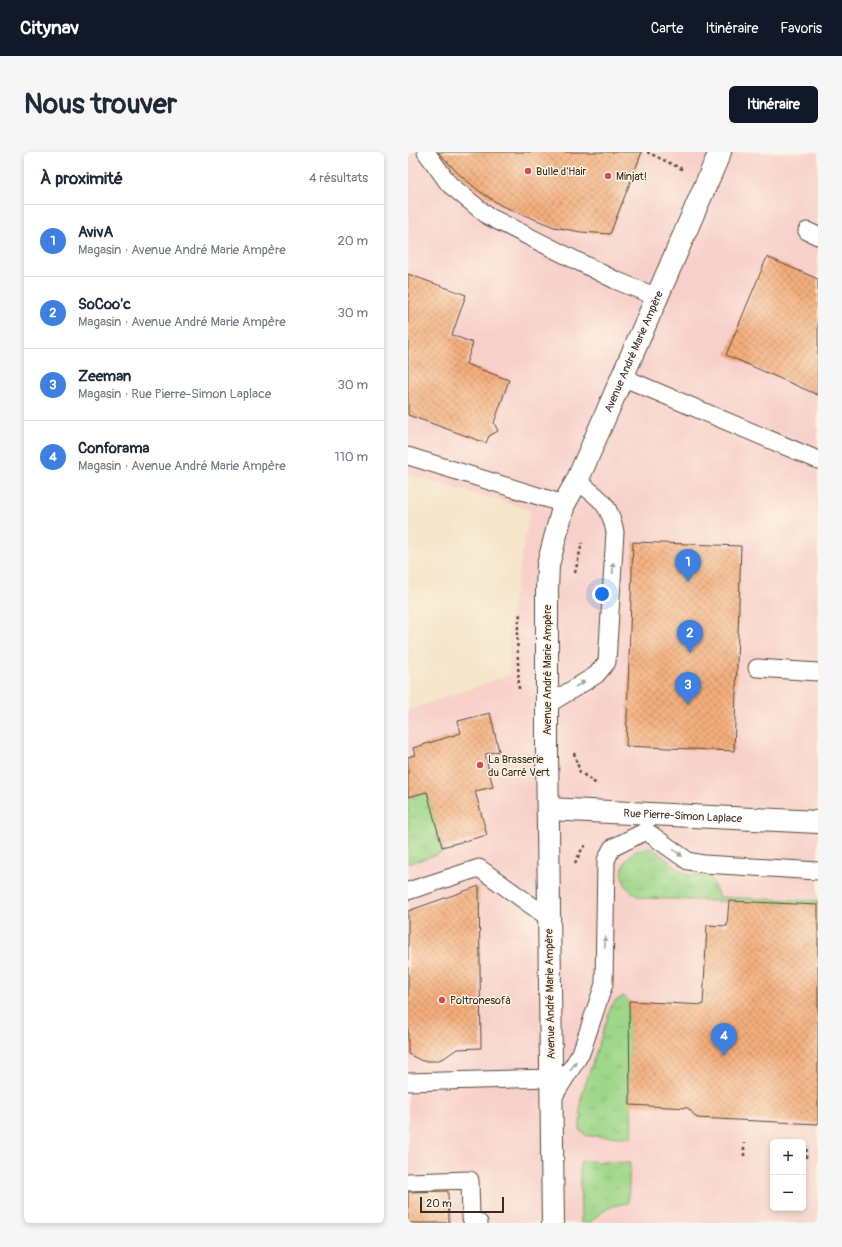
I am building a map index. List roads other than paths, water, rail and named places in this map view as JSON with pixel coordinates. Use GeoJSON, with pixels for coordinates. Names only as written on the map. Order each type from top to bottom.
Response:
{"type":"FeatureCollection","features":[{"type":"Feature","properties":{"kind":"street","name":"Avenue André Marie Ampère"},"geometry":{"type":"LineString","coordinates":[[553,1223],[547,750],[548,564],[564,504],[577,481],[720,152]]}},
{"type":"Feature","properties":{"kind":"street","name":"Rue Pierre-Simon Laplace"},"geometry":{"type":"LineString","coordinates":[[548,809],[646,822],[818,822]]}},
{"type":"Feature","properties":{"kind":"lane"},"geometry":{"type":"LineString","coordinates":[[426,152],[450,184],[488,216],[615,280],[657,297]]}},
{"type":"Feature","properties":{"kind":"lane"},"geometry":{"type":"LineString","coordinates":[[622,377],[818,460]]}},
{"type":"Feature","properties":{"kind":"lane"},"geometry":{"type":"LineString","coordinates":[[408,456],[564,504]]}},
{"type":"Feature","properties":{"kind":"lane"},"geometry":{"type":"LineString","coordinates":[[547,705],[596,675],[607,662],[615,532],[612,516],[599,496],[577,481]]}},
{"type":"Feature","properties":{"kind":"lane"},"geometry":{"type":"LineString","coordinates":[[757,668],[818,672]]}},
{"type":"Feature","properties":{"kind":"lane"},"geometry":{"type":"LineString","coordinates":[[408,1082],[551,1088],[581,1054],[604,984],[606,860],[612,848],[646,822],[688,861],[704,864],[818,871]]}},
{"type":"Feature","properties":{"kind":"lane"},"geometry":{"type":"LineString","coordinates":[[408,891],[480,868],[549,918]]}},
{"type":"Feature","properties":{"kind":"lane"},"geometry":{"type":"LineString","coordinates":[[408,1182],[470,1180],[471,1218],[478,1223]]}},
{"type":"Feature","properties":{"kind":"place","name":"Bulle d'Hair"},"geometry":{"type":"Point","coordinates":[528,171]}},
{"type":"Feature","properties":{"kind":"place","name":"Minjat!"},"geometry":{"type":"Point","coordinates":[608,176]}},
{"type":"Feature","properties":{"kind":"place","name":"AvivA"},"geometry":{"type":"Point","coordinates":[688,582]}},
{"type":"Feature","properties":{"kind":"place","name":"SoCoo'c"},"geometry":{"type":"Point","coordinates":[690,653]}},
{"type":"Feature","properties":{"kind":"place","name":"Zeeman"},"geometry":{"type":"Point","coordinates":[688,705]}},
{"type":"Feature","properties":{"kind":"place","name":"La Brasserie du Carré Vert"},"geometry":{"type":"Point","coordinates":[480,765]}},
{"type":"Feature","properties":{"kind":"place","name":"Poltronesofà"},"geometry":{"type":"Point","coordinates":[442,1000]}},
{"type":"Feature","properties":{"kind":"place","name":"Conforama"},"geometry":{"type":"Point","coordinates":[724,1056]}}]}
